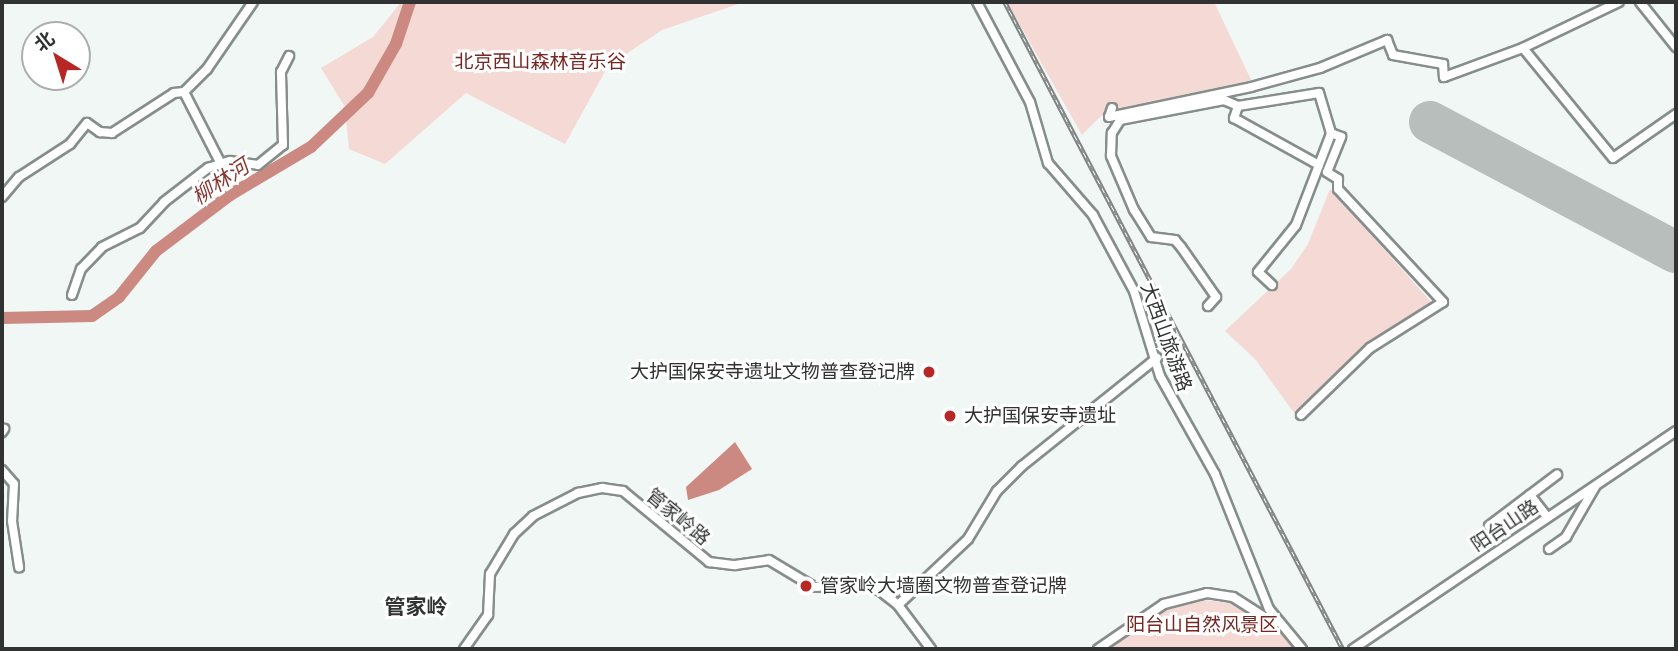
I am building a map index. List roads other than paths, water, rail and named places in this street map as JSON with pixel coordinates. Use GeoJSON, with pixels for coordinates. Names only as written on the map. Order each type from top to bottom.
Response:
{"type":"FeatureCollection","features":[{"type":"Feature","properties":{"kind":"street"},"geometry":{"type":"LineString","coordinates":[[2,197],[19,177],[70,144],[87,123],[100,132],[112,133],[174,93],[184,92],[207,69],[253,2]]}},
{"type":"Feature","properties":{"kind":"street","name":"大西山旅游路"},"geometry":{"type":"LineString","coordinates":[[977,2],[1030,102],[1048,163],[1093,215],[1134,291],[1169,396],[1215,474],[1261,590],[1281,628],[1302,649]]}},
{"type":"Feature","properties":{"kind":"street"},"geometry":{"type":"LineString","coordinates":[[1112,108],[1110,117],[1251,87],[1320,68],[1387,40],[1393,55],[1443,64],[1444,77],[1523,48],[1619,2]]}},
{"type":"Feature","properties":{"kind":"street"},"geometry":{"type":"LineString","coordinates":[[1640,2],[1676,47]]}},
{"type":"Feature","properties":{"kind":"street"},"geometry":{"type":"LineString","coordinates":[[1523,48],[1613,158],[1676,114]]}},
{"type":"Feature","properties":{"kind":"street"},"geometry":{"type":"LineString","coordinates":[[72,295],[81,269],[102,247],[140,228],[164,202],[208,168],[221,164],[258,165],[283,145],[281,72],[289,56]]}},
{"type":"Feature","properties":{"kind":"street"},"geometry":{"type":"LineString","coordinates":[[184,92],[221,164]]}},
{"type":"Feature","properties":{"kind":"street"},"geometry":{"type":"LineString","coordinates":[[1208,306],[1216,297],[1181,247],[1175,240],[1151,237],[1134,210],[1111,156],[1112,133],[1120,120],[1224,100],[1238,106],[1319,93],[1331,133],[1296,225],[1258,272],[1272,285]]}},
{"type":"Feature","properties":{"kind":"street"},"geometry":{"type":"LineString","coordinates":[[1238,106],[1234,118],[1319,165]]}},
{"type":"Feature","properties":{"kind":"street"},"geometry":{"type":"LineString","coordinates":[[1301,415],[1370,348],[1443,302],[1338,189],[1338,179],[1327,172],[1341,137],[1331,133]]}},
{"type":"Feature","properties":{"kind":"street"},"geometry":{"type":"LineString","coordinates":[[898,605],[968,539],[997,491],[1157,358]]}},
{"type":"Feature","properties":{"kind":"street","name":"阳台山路"},"geometry":{"type":"LineString","coordinates":[[1353,649],[1676,431]]}},
{"type":"Feature","properties":{"kind":"street"},"geometry":{"type":"LineString","coordinates":[[2,470],[14,484],[12,521],[19,567]]}},
{"type":"Feature","properties":{"kind":"street"},"geometry":{"type":"LineString","coordinates":[[1489,526],[1557,475]]}},
{"type":"Feature","properties":{"kind":"street"},"geometry":{"type":"LineString","coordinates":[[1549,550],[1566,537],[1597,484]]}},
{"type":"Feature","properties":{"kind":"street","name":"管家岭路"},"geometry":{"type":"LineString","coordinates":[[464,649],[488,615],[490,574],[512,536],[533,516],[591,489],[623,491],[709,562],[735,565],[769,560],[814,587],[861,584],[879,590],[898,605],[931,649]]}},
{"type":"Feature","properties":{"kind":"street"},"geometry":{"type":"LineString","coordinates":[[1530,495],[1547,517]]}},
{"type":"Feature","properties":{"kind":"street"},"geometry":{"type":"LineString","coordinates":[[1244,602],[1261,590]]}},
{"type":"Feature","properties":{"kind":"street"},"geometry":{"type":"LineString","coordinates":[[1098,649],[1144,615],[1179,599],[1221,593],[1244,602],[1281,628]]}},
{"type":"Feature","properties":{"kind":"waterway","name":"柳林河"},"geometry":{"type":"LineString","coordinates":[[2,318],[92,316],[119,297],[156,251],[230,195],[311,147],[368,93],[396,44],[410,2]]}},
{"type":"Feature","properties":{"kind":"railway"},"geometry":{"type":"LineString","coordinates":[[1005,2],[1343,649]]}},
{"type":"Feature","properties":{"kind":"place","name":"大护国保安寺遗址文物普查登记牌"},"geometry":{"type":"Point","coordinates":[929,372]}},
{"type":"Feature","properties":{"kind":"place","name":"大护国保安寺遗址"},"geometry":{"type":"Point","coordinates":[950,416]}},
{"type":"Feature","properties":{"kind":"place","name":"管家岭大墙圈文物普查登记牌"},"geometry":{"type":"Point","coordinates":[806,586]}},
{"type":"Feature","properties":{"kind":"district","name":"管家岭"},"geometry":{"type":"Point","coordinates":[416,606]}},
{"type":"Feature","properties":{"kind":"park label","name":"北京西山森林音乐谷"},"geometry":{"type":"Point","coordinates":[540,62]}},
{"type":"Feature","properties":{"kind":"park label","name":"阳台山自然风景区"},"geometry":{"type":"Point","coordinates":[1202,625]}}]}
